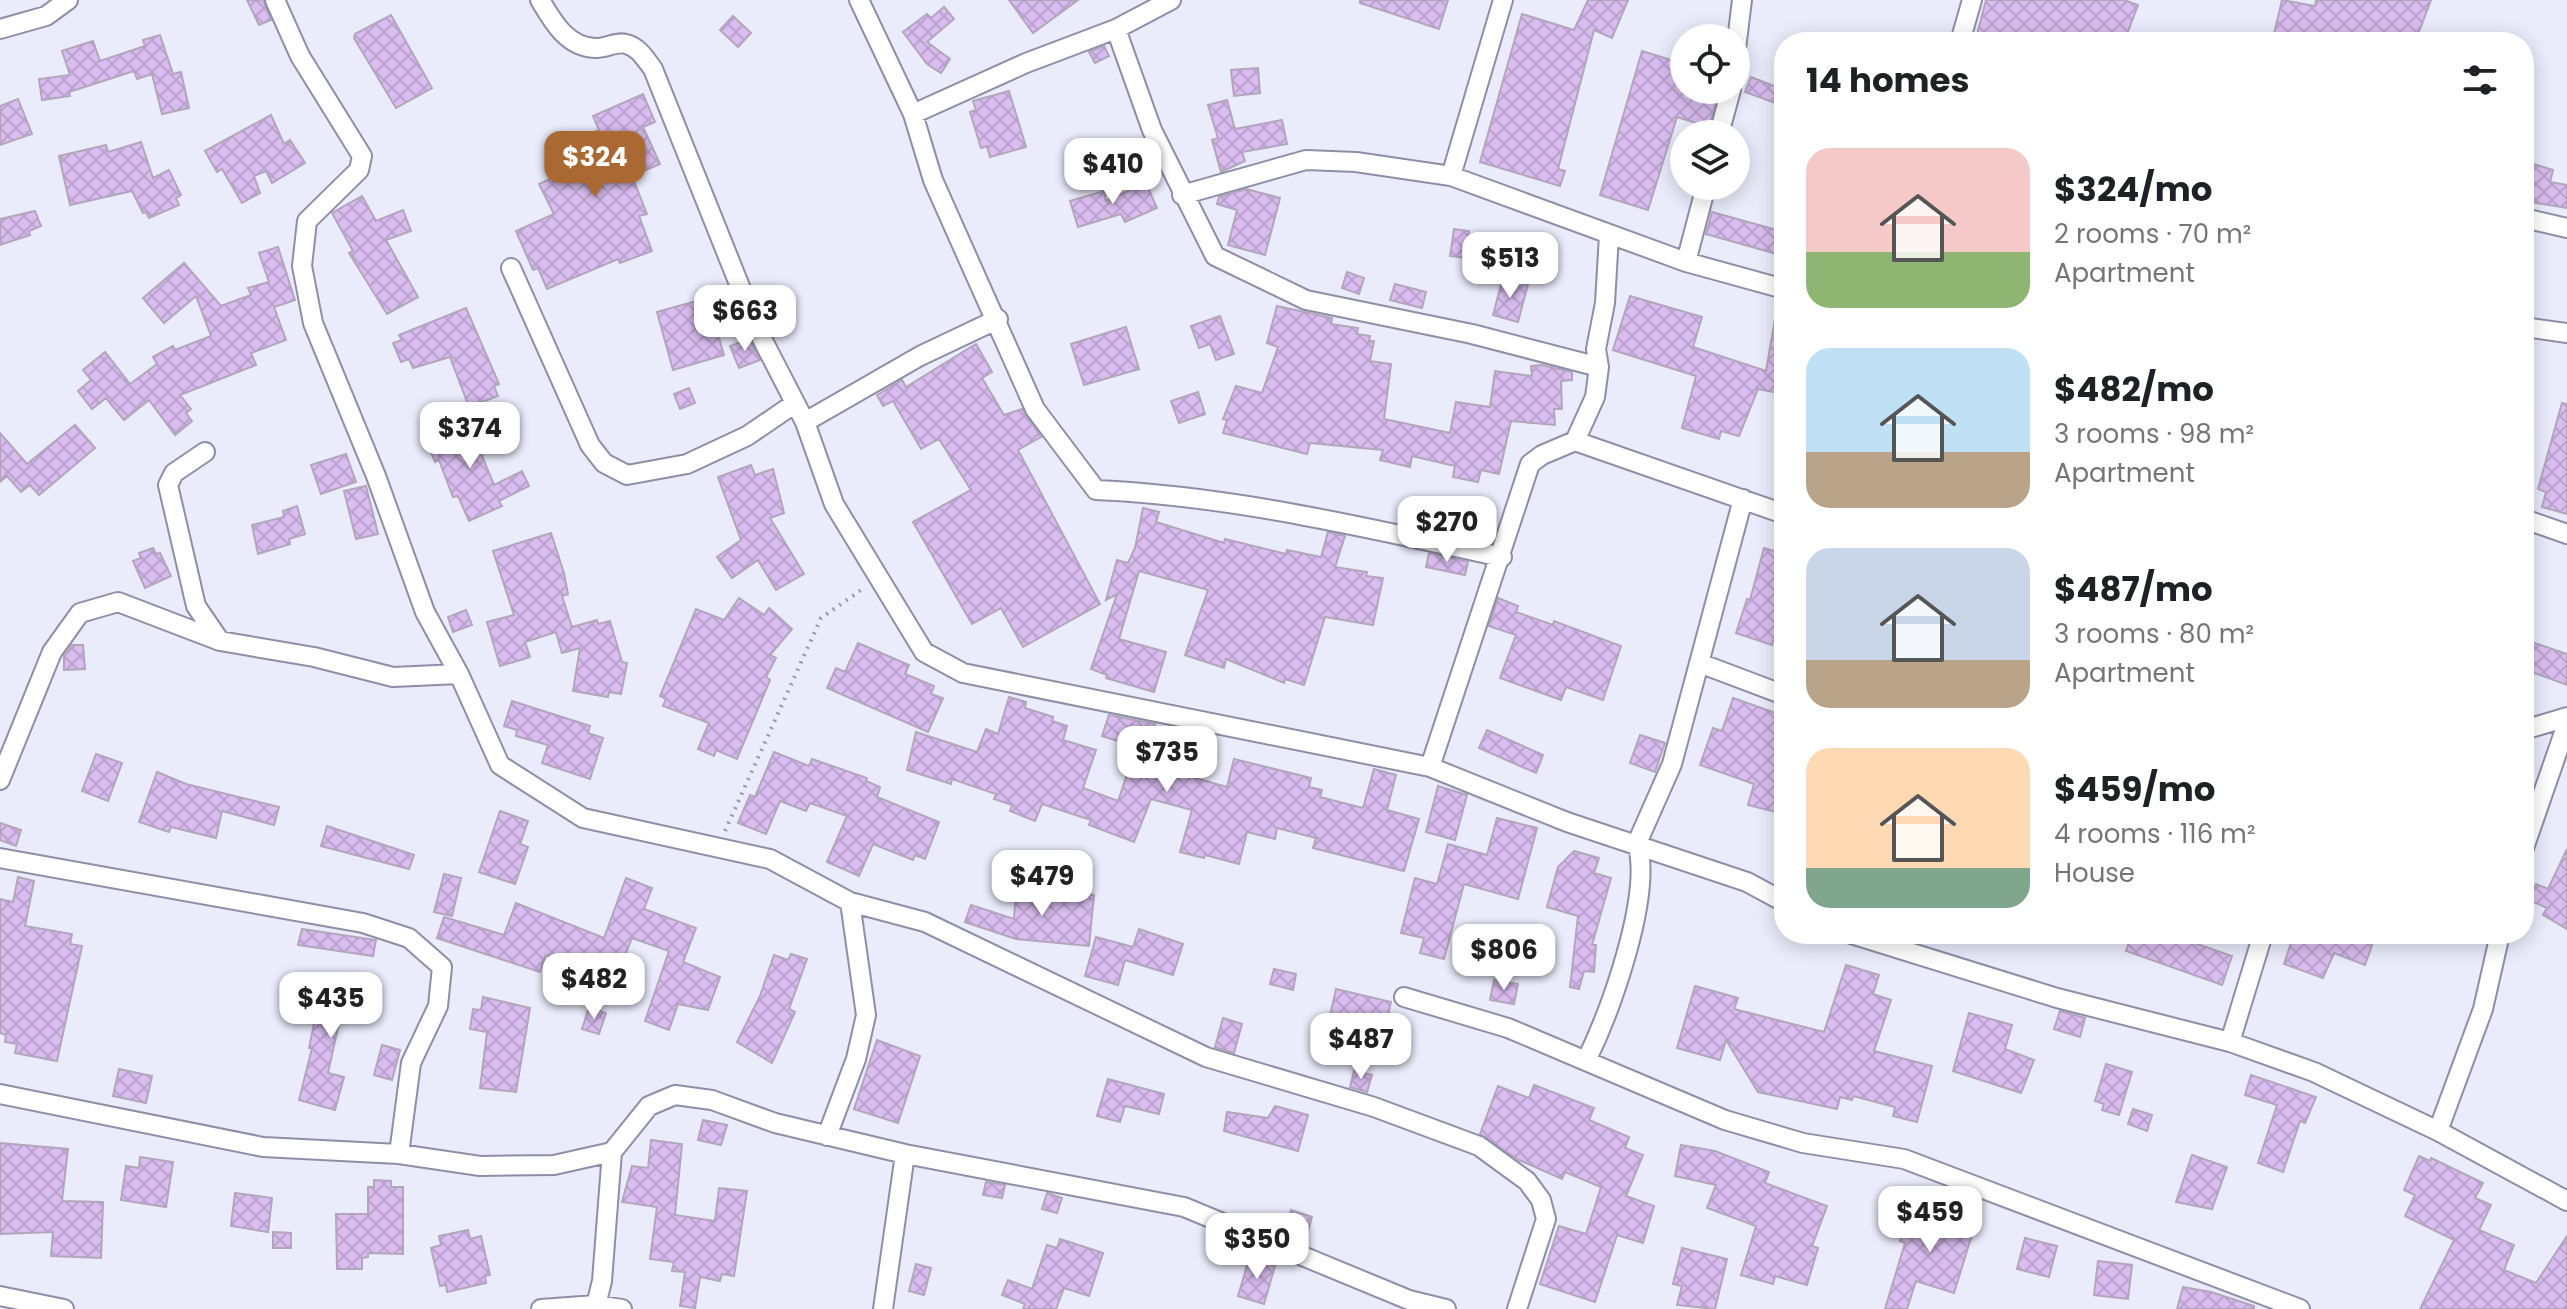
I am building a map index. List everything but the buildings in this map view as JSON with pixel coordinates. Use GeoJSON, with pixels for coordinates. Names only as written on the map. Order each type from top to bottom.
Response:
{"type":"FeatureCollection","features":[{"type":"Feature","properties":{"kind":"street"},"geometry":{"type":"LineString","coordinates":[[0,29],[46,16],[68,0]]}},
{"type":"Feature","properties":{"kind":"street"},"geometry":{"type":"LineString","coordinates":[[275,0],[300,56],[362,156],[359,170],[307,221],[302,266],[313,323],[376,476],[425,612],[459,674],[500,765],[583,818],[770,859],[850,902],[925,922],[1206,1057],[1374,1107],[1479,1146],[1527,1181],[1541,1200],[1546,1219],[1517,1309]]}},
{"type":"Feature","properties":{"kind":"street"},"geometry":{"type":"LineString","coordinates":[[540,0],[555,25],[574,43],[596,49],[625,43],[640,51],[653,69],[757,329],[805,422],[834,504],[881,576],[924,652],[963,673],[1430,767],[1567,822],[1747,882],[1774,897]]}},
{"type":"Feature","properties":{"kind":"street"},"geometry":{"type":"LineString","coordinates":[[859,0],[913,114],[933,180],[998,319],[1035,409],[1096,490],[1157,492],[1297,513],[1502,557]]}},
{"type":"Feature","properties":{"kind":"street"},"geometry":{"type":"LineString","coordinates":[[913,114],[1026,63],[1116,29],[1171,0]]}},
{"type":"Feature","properties":{"kind":"street"},"geometry":{"type":"LineString","coordinates":[[1451,176],[1503,0]]}},
{"type":"Feature","properties":{"kind":"street"},"geometry":{"type":"LineString","coordinates":[[1739,24],[1742,0]]}},
{"type":"Feature","properties":{"kind":"street"},"geometry":{"type":"LineString","coordinates":[[1963,32],[1972,0]]}},
{"type":"Feature","properties":{"kind":"street"},"geometry":{"type":"LineString","coordinates":[[1116,29],[1152,130],[1215,256],[1264,283],[1306,300],[1472,334],[1599,367]]}},
{"type":"Feature","properties":{"kind":"street"},"geometry":{"type":"LineString","coordinates":[[1182,195],[1306,160],[1356,162],[1451,176],[1686,262],[1774,286]]}},
{"type":"Feature","properties":{"kind":"street"},"geometry":{"type":"LineString","coordinates":[[1686,262],[1702,200]]}},
{"type":"Feature","properties":{"kind":"street"},"geometry":{"type":"LineString","coordinates":[[2534,220],[2567,228]]}},
{"type":"Feature","properties":{"kind":"street"},"geometry":{"type":"LineString","coordinates":[[1575,441],[1595,397],[1599,367],[1596,349],[1605,303],[1609,235]]}},
{"type":"Feature","properties":{"kind":"street"},"geometry":{"type":"LineString","coordinates":[[511,268],[590,445],[604,463],[627,475],[687,464],[747,436],[794,404]]}},
{"type":"Feature","properties":{"kind":"street"},"geometry":{"type":"LineString","coordinates":[[805,422],[920,356],[998,319]]}},
{"type":"Feature","properties":{"kind":"street"},"geometry":{"type":"LineString","coordinates":[[2534,328],[2567,333]]}},
{"type":"Feature","properties":{"kind":"street"},"geometry":{"type":"LineString","coordinates":[[1430,767],[1502,557],[1530,464],[1542,455],[1575,441],[1774,510]]}},
{"type":"Feature","properties":{"kind":"street"},"geometry":{"type":"LineString","coordinates":[[205,452],[174,473],[168,485],[196,606],[220,641]]}},
{"type":"Feature","properties":{"kind":"street"},"geometry":{"type":"LineString","coordinates":[[1586,1061],[1609,1014],[1624,964],[1642,861],[1637,843],[1672,764],[1702,664],[1743,499]]}},
{"type":"Feature","properties":{"kind":"street"},"geometry":{"type":"LineString","coordinates":[[2534,522],[2567,534]]}},
{"type":"Feature","properties":{"kind":"street"},"geometry":{"type":"LineString","coordinates":[[0,780],[52,652],[80,613],[118,602],[220,641],[314,657],[393,677],[459,674]]}},
{"type":"Feature","properties":{"kind":"street"},"geometry":{"type":"LineString","coordinates":[[1702,664],[1774,691]]}},
{"type":"Feature","properties":{"kind":"street"},"geometry":{"type":"LineString","coordinates":[[2534,727],[2567,717]]}},
{"type":"Feature","properties":{"kind":"street"},"geometry":{"type":"LineString","coordinates":[[2534,819],[2567,724]]}},
{"type":"Feature","properties":{"kind":"street"},"geometry":{"type":"LineString","coordinates":[[0,858],[363,923],[409,938],[442,967],[438,1006],[411,1063],[399,1154]]}},
{"type":"Feature","properties":{"kind":"street"},"geometry":{"type":"LineString","coordinates":[[827,1136],[856,1059],[866,1015],[850,902]]}},
{"type":"Feature","properties":{"kind":"street"},"geometry":{"type":"LineString","coordinates":[[1883,944],[2057,998],[2230,1042],[2314,1072],[2438,1131],[2567,1201]]}},
{"type":"Feature","properties":{"kind":"street"},"geometry":{"type":"LineString","coordinates":[[2230,1042],[2260,944]]}},
{"type":"Feature","properties":{"kind":"street"},"geometry":{"type":"LineString","coordinates":[[2438,1131],[2483,1009],[2498,944]]}},
{"type":"Feature","properties":{"kind":"street"},"geometry":{"type":"LineString","coordinates":[[1404,997],[1508,1028],[1725,1120],[1803,1143],[1904,1159],[2300,1309]]}},
{"type":"Feature","properties":{"kind":"street"},"geometry":{"type":"LineString","coordinates":[[0,1094],[263,1147],[399,1154],[480,1166],[539,1165],[612,1152]]}},
{"type":"Feature","properties":{"kind":"street"},"geometry":{"type":"LineString","coordinates":[[596,1305],[602,1281],[612,1152],[649,1106],[675,1095],[712,1100],[775,1123],[905,1154],[1184,1207],[1409,1300],[1446,1309]]}},
{"type":"Feature","properties":{"kind":"street"},"geometry":{"type":"LineString","coordinates":[[883,1309],[905,1154]]}},
{"type":"Feature","properties":{"kind":"street"},"geometry":{"type":"LineString","coordinates":[[0,1296],[64,1309]]}},
{"type":"Feature","properties":{"kind":"street"},"geometry":{"type":"LineString","coordinates":[[541,1309],[596,1305],[622,1309]]}},
{"type":"Feature","properties":{"kind":"path"},"geometry":{"type":"LineString","coordinates":[[717,848],[773,731],[807,642],[821,618],[881,576]]}}]}
